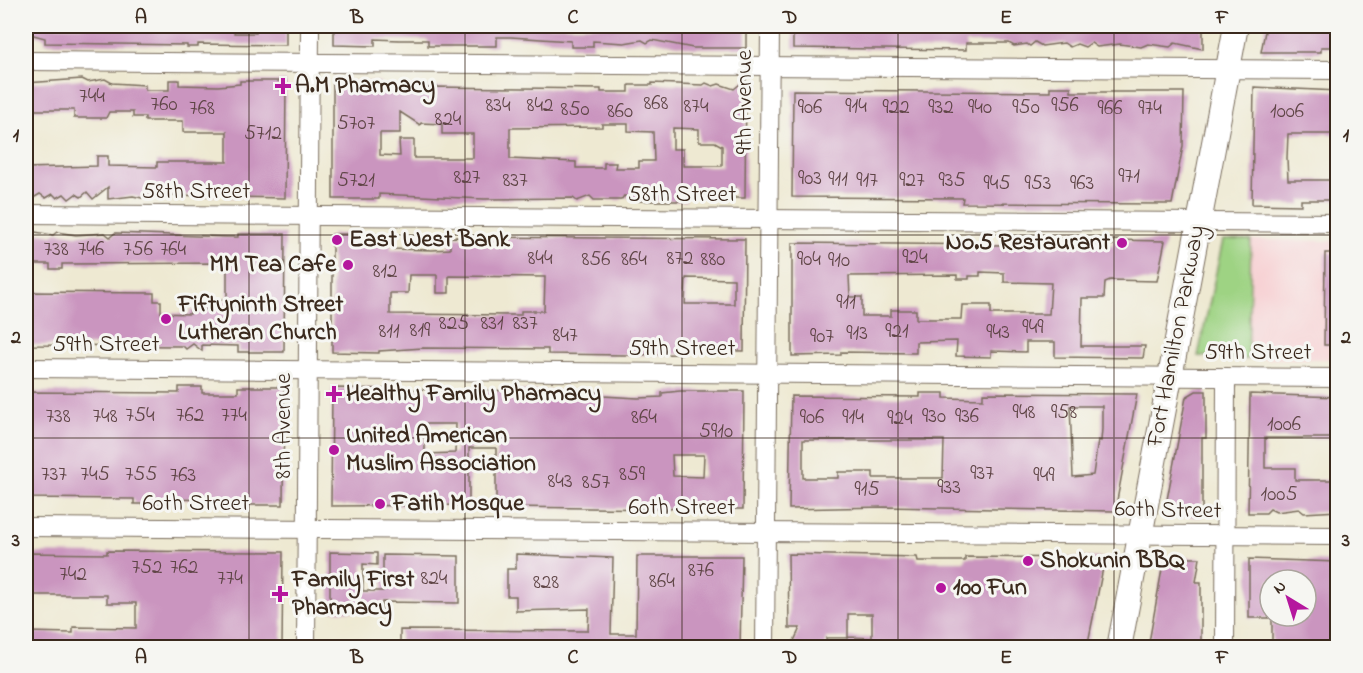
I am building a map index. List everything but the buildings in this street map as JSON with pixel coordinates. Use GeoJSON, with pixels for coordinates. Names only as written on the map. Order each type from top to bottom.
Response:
{"type":"FeatureCollection","features":[{"type":"Feature","properties":{"kind":"main road","name":"Fort Hamilton Parkway"},"geometry":{"type":"LineString","coordinates":[[1119,648],[1236,26]]}},
{"type":"Feature","properties":{"kind":"street","name":"8th Avenue"},"geometry":{"type":"LineString","coordinates":[[306,648],[310,26]]}},
{"type":"Feature","properties":{"kind":"street","name":"9th Avenue"},"geometry":{"type":"LineString","coordinates":[[765,648],[770,26]]}},
{"type":"Feature","properties":{"kind":"street"},"geometry":{"type":"LineString","coordinates":[[26,61],[1338,70]]}},
{"type":"Feature","properties":{"kind":"street","name":"58th Street"},"geometry":{"type":"LineString","coordinates":[[26,214],[1338,224]]}},
{"type":"Feature","properties":{"kind":"street","name":"59th Street"},"geometry":{"type":"LineString","coordinates":[[26,368],[1338,378]]}},
{"type":"Feature","properties":{"kind":"street"},"geometry":{"type":"LineString","coordinates":[[1225,648],[1226,377]]}},
{"type":"Feature","properties":{"kind":"street","name":"60th Street"},"geometry":{"type":"LineString","coordinates":[[26,527],[1338,536]]}},
{"type":"Feature","properties":{"kind":"shaded area"},"geometry":{"type":"Polygon","coordinates":[[[1251,240],[1337,241],[1337,359],[1248,359],[1251,240]]]}},
{"type":"Feature","properties":{"kind":"green space"},"geometry":{"type":"Polygon","coordinates":[[[1223,240],[1251,240],[1248,359],[1198,356],[1223,240]]]}},
{"type":"Feature","properties":{"kind":"place","name":"A.M Pharmacy"},"geometry":{"type":"Point","coordinates":[283,86]}},
{"type":"Feature","properties":{"kind":"place","name":"East West Bank"},"geometry":{"type":"Point","coordinates":[337,240]}},
{"type":"Feature","properties":{"kind":"place","name":"No.5 Restaurant"},"geometry":{"type":"Point","coordinates":[1122,243]}},
{"type":"Feature","properties":{"kind":"place","name":"MM Tea Cafe"},"geometry":{"type":"Point","coordinates":[348,265]}},
{"type":"Feature","properties":{"kind":"place","name":"Fiftyninth Street Lutheran Church"},"geometry":{"type":"Point","coordinates":[166,319]}},
{"type":"Feature","properties":{"kind":"place","name":"Healthy Family Pharmacy"},"geometry":{"type":"Point","coordinates":[334,394]}},
{"type":"Feature","properties":{"kind":"place","name":"United American Muslim Association"},"geometry":{"type":"Point","coordinates":[334,450]}},
{"type":"Feature","properties":{"kind":"place","name":"Fatih Mosque"},"geometry":{"type":"Point","coordinates":[380,504]}},
{"type":"Feature","properties":{"kind":"place","name":"Shokunin BBQ"},"geometry":{"type":"Point","coordinates":[1028,561]}},
{"type":"Feature","properties":{"kind":"place","name":"100 Fun"},"geometry":{"type":"Point","coordinates":[941,588]}},
{"type":"Feature","properties":{"kind":"place","name":"Family First Pharmacy"},"geometry":{"type":"Point","coordinates":[280,594]}}]}
